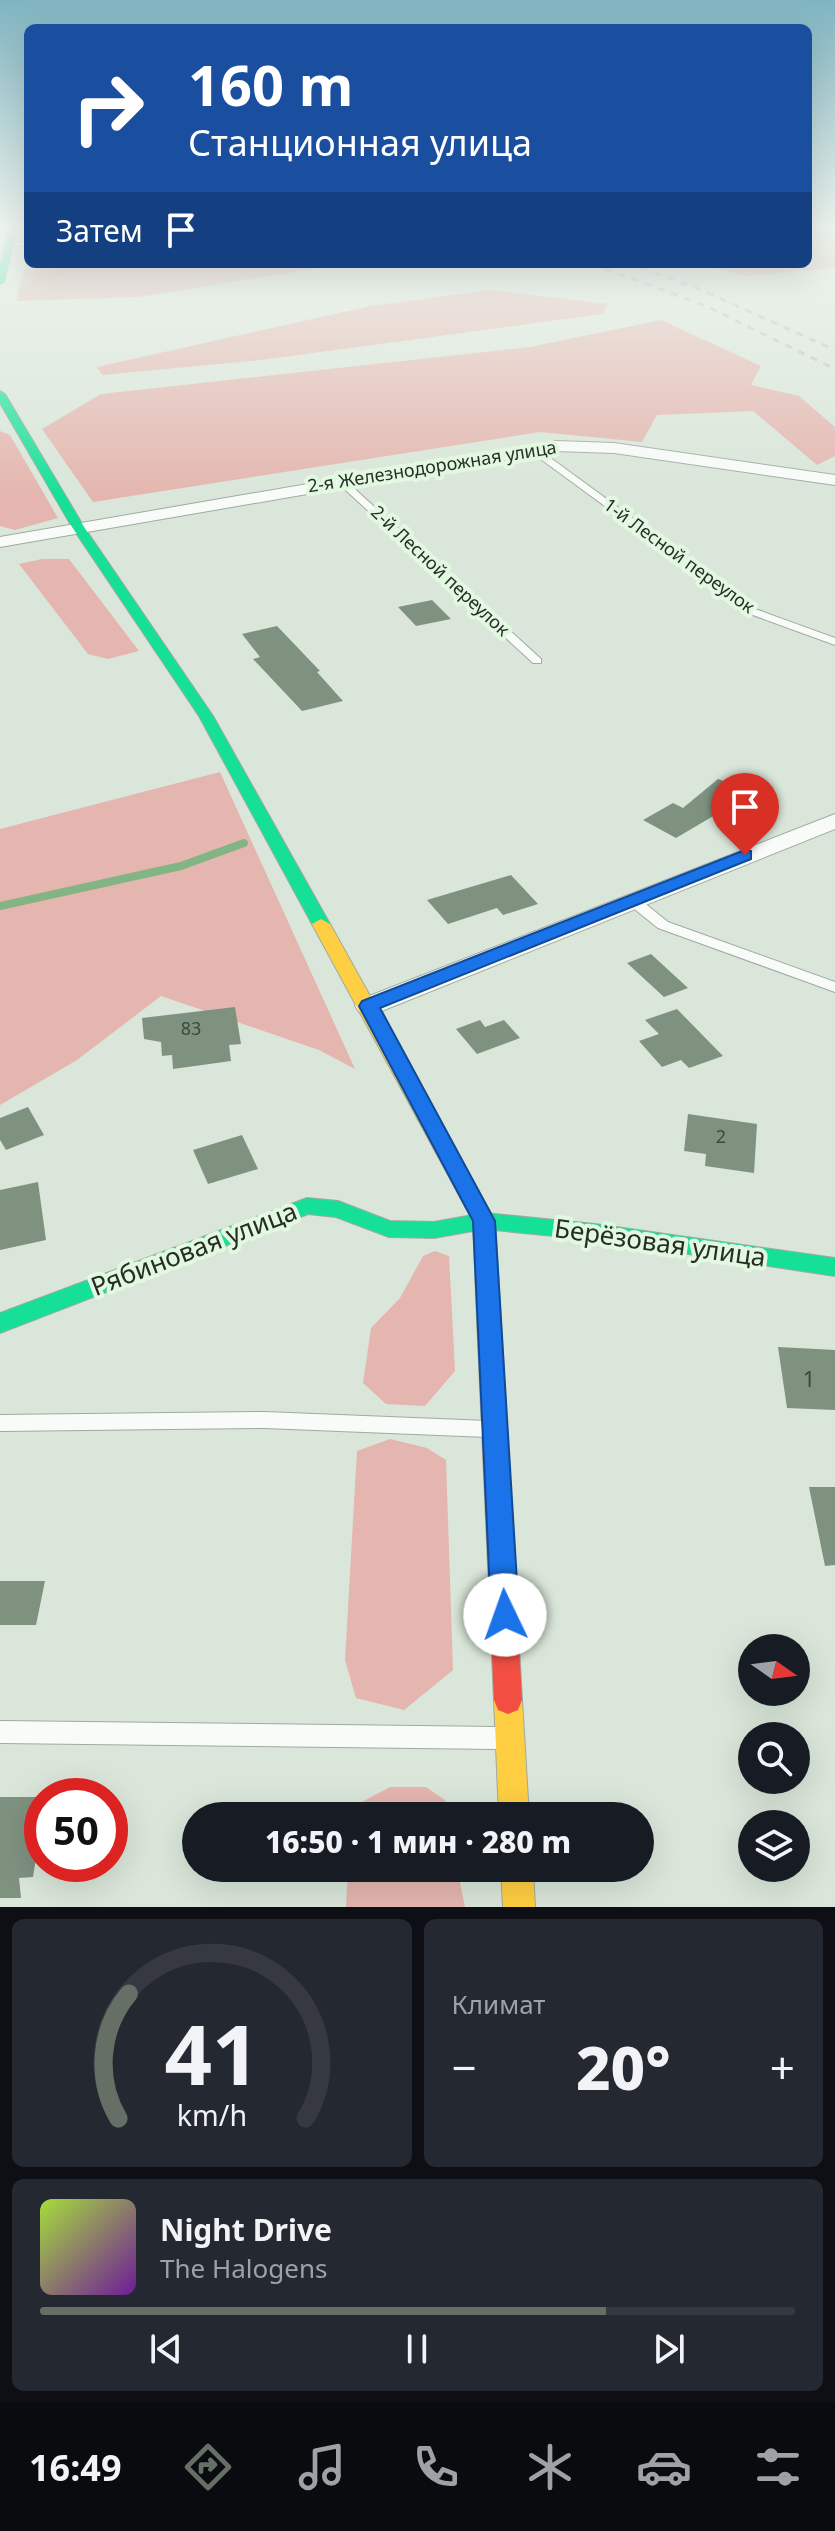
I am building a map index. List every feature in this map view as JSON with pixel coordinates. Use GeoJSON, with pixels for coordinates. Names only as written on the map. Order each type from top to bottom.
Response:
{"type":"FeatureCollection","features":[{"type":"Feature","properties":{"kind":"main road"},"geometry":{"type":"LineString","coordinates":[[0,394],[78,527],[206,716],[369,1006],[484,1221],[513,1802]]}},
{"type":"Feature","properties":{"kind":"main road","name":"Рябиновая улица"},"geometry":{"type":"LineString","coordinates":[[0,1323],[307,1206],[338,1209],[389,1229],[444,1229],[484,1221]]}},
{"type":"Feature","properties":{"kind":"main road","name":"Берёзовая улица"},"geometry":{"type":"LineString","coordinates":[[484,1221],[595,1232],[835,1267]]}},
{"type":"Feature","properties":{"kind":"main road"},"geometry":{"type":"LineString","coordinates":[[518,1882],[519,1907]]}},
{"type":"Feature","properties":{"kind":"street","name":"2-я Железнодорожная улица"},"geometry":{"type":"LineString","coordinates":[[0,542],[534,450],[590,446],[835,480]]}},
{"type":"Feature","properties":{"kind":"street"},"geometry":{"type":"LineString","coordinates":[[369,1006],[835,821]]}},
{"type":"Feature","properties":{"kind":"lane","name":"1-й Лесной переулок"},"geometry":{"type":"LineString","coordinates":[[534,450],[712,581],[743,608],[835,642]]}},
{"type":"Feature","properties":{"kind":"lane","name":"2-й Лесной переулок"},"geometry":{"type":"LineString","coordinates":[[342,482],[537,661]]}},
{"type":"Feature","properties":{"kind":"lane"},"geometry":{"type":"LineString","coordinates":[[632,900],[663,925],[835,987]]}},
{"type":"Feature","properties":{"kind":"lane"},"geometry":{"type":"LineString","coordinates":[[0,1423],[265,1420],[496,1429]]}},
{"type":"Feature","properties":{"kind":"lane"},"geometry":{"type":"LineString","coordinates":[[0,1732],[511,1739]]}},
{"type":"Feature","properties":{"kind":"shaded area"},"geometry":{"type":"Polygon","coordinates":[[[316,318],[573,318],[261,360],[102,375],[97,367],[316,318]]]}},
{"type":"Feature","properties":{"kind":"shaded area"},"geometry":{"type":"Polygon","coordinates":[[[661,320],[761,366],[751,385],[799,396],[835,427],[835,456],[817,465],[753,411],[657,415],[642,442],[540,432],[93,502],[42,429],[101,394],[530,347],[661,320]]]}},
{"type":"Feature","properties":{"kind":"shaded area"},"geometry":{"type":"Polygon","coordinates":[[[0,431],[10,435],[58,518],[15,530],[0,526],[0,431]]]}},
{"type":"Feature","properties":{"kind":"shaded area"},"geometry":{"type":"Polygon","coordinates":[[[42,559],[69,559],[139,651],[108,659],[88,654],[19,564],[42,559]]]}},
{"type":"Feature","properties":{"kind":"shaded area"},"geometry":{"type":"Polygon","coordinates":[[[220,772],[355,1069],[319,1050],[161,996],[77,1060],[0,1105],[0,829],[220,772]]]}},
{"type":"Feature","properties":{"kind":"shaded area"},"geometry":{"type":"Polygon","coordinates":[[[435,1251],[449,1256],[455,1371],[425,1406],[386,1404],[363,1383],[371,1328],[400,1298],[423,1256],[435,1251]]]}},
{"type":"Feature","properties":{"kind":"shaded area"},"geometry":{"type":"Polygon","coordinates":[[[390,1439],[427,1448],[446,1460],[453,1670],[404,1710],[356,1698],[345,1660],[357,1451],[390,1439]]]}},
{"type":"Feature","properties":{"kind":"shaded area"},"geometry":{"type":"Polygon","coordinates":[[[390,1787],[426,1787],[445,1802],[362,1802],[390,1787]]]}},
{"type":"Feature","properties":{"kind":"shaded area"},"geometry":{"type":"Polygon","coordinates":[[[347,1882],[460,1882],[465,1907],[346,1907],[347,1882]]]}},
{"type":"Feature","properties":{"kind":"building"},"geometry":{"type":"Polygon","coordinates":[[[432,600],[451,619],[416,626],[398,607],[432,600]]]}},
{"type":"Feature","properties":{"kind":"building"},"geometry":{"type":"Polygon","coordinates":[[[277,626],[320,671],[317,672],[343,701],[302,711],[253,659],[260,657],[242,634],[277,626]]]}},
{"type":"Feature","properties":{"kind":"building"},"geometry":{"type":"Polygon","coordinates":[[[718,779],[754,792],[676,838],[643,820],[673,803],[683,808],[718,779]]]}},
{"type":"Feature","properties":{"kind":"building"},"geometry":{"type":"Polygon","coordinates":[[[511,875],[538,904],[503,915],[497,908],[448,924],[427,900],[511,875]]]}},
{"type":"Feature","properties":{"kind":"building"},"geometry":{"type":"Polygon","coordinates":[[[651,954],[688,988],[664,997],[627,963],[651,954]]]}},
{"type":"Feature","properties":{"kind":"building"},"geometry":{"type":"Polygon","coordinates":[[[235,1007],[241,1044],[229,1045],[231,1061],[173,1069],[172,1055],[162,1056],[161,1042],[144,1039],[142,1018],[235,1007]]]}},
{"type":"Feature","properties":{"kind":"building"},"geometry":{"type":"Polygon","coordinates":[[[677,1009],[723,1056],[689,1068],[681,1060],[662,1067],[639,1041],[659,1034],[645,1020],[677,1009]]]}},
{"type":"Feature","properties":{"kind":"building"},"geometry":{"type":"Polygon","coordinates":[[[480,1020],[485,1027],[504,1020],[520,1038],[477,1054],[456,1029],[480,1020]]]}},
{"type":"Feature","properties":{"kind":"building"},"geometry":{"type":"Polygon","coordinates":[[[28,1107],[44,1135],[6,1150],[0,1140],[0,1118],[28,1107]]]}},
{"type":"Feature","properties":{"kind":"building"},"geometry":{"type":"Polygon","coordinates":[[[688,1114],[757,1124],[754,1173],[705,1166],[706,1154],[684,1151],[688,1114]]]}},
{"type":"Feature","properties":{"kind":"building"},"geometry":{"type":"Polygon","coordinates":[[[242,1135],[258,1169],[208,1184],[193,1150],[242,1135]]]}},
{"type":"Feature","properties":{"kind":"building"},"geometry":{"type":"Polygon","coordinates":[[[38,1182],[46,1240],[0,1250],[0,1190],[38,1182]]]}},
{"type":"Feature","properties":{"kind":"building"},"geometry":{"type":"Polygon","coordinates":[[[778,1347],[835,1350],[835,1410],[787,1408],[778,1347]]]}},
{"type":"Feature","properties":{"kind":"building"},"geometry":{"type":"Polygon","coordinates":[[[809,1487],[835,1487],[835,1565],[825,1566],[809,1487]]]}},
{"type":"Feature","properties":{"kind":"building"},"geometry":{"type":"Polygon","coordinates":[[[0,1581],[45,1581],[36,1625],[0,1625],[0,1581]]]}},
{"type":"Feature","properties":{"kind":"building"},"geometry":{"type":"Polygon","coordinates":[[[0,1797],[24,1797],[24,1878],[19,1878],[21,1898],[0,1898],[0,1797]]]}},
{"type":"Feature","properties":{"kind":"waterway"},"geometry":{"type":"LineString","coordinates":[[0,906],[181,866],[244,843]]}},
{"type":"Feature","properties":{"kind":"railway"},"geometry":{"type":"LineString","coordinates":[[731,318],[835,369]]}},
{"type":"Feature","properties":{"kind":"railway"},"geometry":{"type":"LineString","coordinates":[[764,318],[835,350]]}},
{"type":"Feature","properties":{"kind":"traffic: fast"},"geometry":{"type":"LineString","coordinates":[[0,394],[78,527],[206,716],[321,924]]}},
{"type":"Feature","properties":{"kind":"traffic: fast"},"geometry":{"type":"LineString","coordinates":[[0,1323],[307,1206],[338,1209],[389,1229],[434,1230],[484,1221],[595,1232],[835,1267]]}},
{"type":"Feature","properties":{"kind":"traffic: slow"},"geometry":{"type":"LineString","coordinates":[[321,924],[484,1221],[490,1340]]}},
{"type":"Feature","properties":{"kind":"traffic: slow"},"geometry":{"type":"LineString","coordinates":[[508,1700],[513,1802]]}},
{"type":"Feature","properties":{"kind":"traffic: slow"},"geometry":{"type":"LineString","coordinates":[[518,1882],[519,1907]]}},
{"type":"Feature","properties":{"kind":"traffic: jam"},"geometry":{"type":"LineString","coordinates":[[490,1340],[508,1700]]}},
{"type":"Feature","properties":{"kind":"route"},"geometry":{"type":"LineString","coordinates":[[505,1615],[484,1221],[369,1006],[745,855]]}}]}
